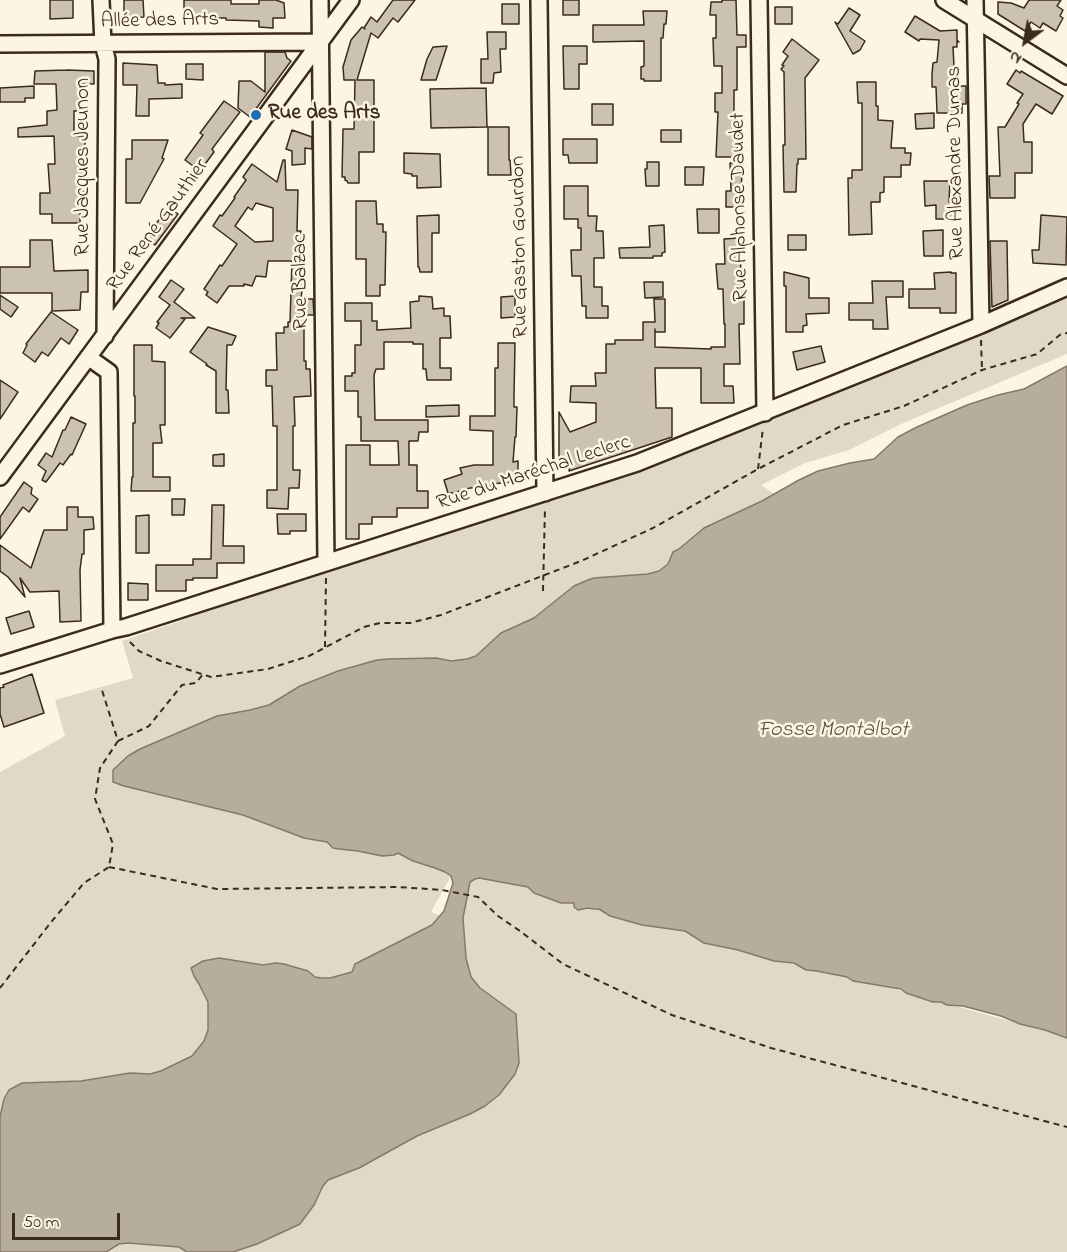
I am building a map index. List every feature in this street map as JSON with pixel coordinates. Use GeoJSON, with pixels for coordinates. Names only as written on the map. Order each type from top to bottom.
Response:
{"type":"FeatureCollection","features":[{"type":"Feature","properties":{"kind":"street","name":"Rue Jacques Jeunon"},"geometry":{"type":"LineString","coordinates":[[101,0],[103,44],[107,59],[105,336]]}},
{"type":"Feature","properties":{"kind":"street","name":"Rue Balzac"},"geometry":{"type":"LineString","coordinates":[[320,0],[326,563]]}},
{"type":"Feature","properties":{"kind":"street","name":"Rue René Gauthier"},"geometry":{"type":"LineString","coordinates":[[0,477],[351,0]]}},
{"type":"Feature","properties":{"kind":"street","name":"Rue Gaston Gourdon"},"geometry":{"type":"LineString","coordinates":[[539,0],[545,493]]}},
{"type":"Feature","properties":{"kind":"street","name":"Rue Alphonse Daudet"},"geometry":{"type":"LineString","coordinates":[[759,0],[765,413]]}},
{"type":"Feature","properties":{"kind":"street"},"geometry":{"type":"LineString","coordinates":[[945,0],[1067,76]]}},
{"type":"Feature","properties":{"kind":"street","name":"Rue Alexandre Dumas"},"geometry":{"type":"LineString","coordinates":[[975,0],[981,325]]}},
{"type":"Feature","properties":{"kind":"street","name":"Allée des Arts"},"geometry":{"type":"LineString","coordinates":[[0,44],[321,42]]}},
{"type":"Feature","properties":{"kind":"street","name":"Rue du Maréchal Leclerc"},"geometry":{"type":"LineString","coordinates":[[0,665],[637,463],[981,325],[1067,287]]}},
{"type":"Feature","properties":{"kind":"street"},"geometry":{"type":"LineString","coordinates":[[88,357],[109,372],[119,628]]}},
{"type":"Feature","properties":{"kind":"path"},"geometry":{"type":"LineString","coordinates":[[981,325],[982,370]]}},
{"type":"Feature","properties":{"kind":"path"},"geometry":{"type":"LineString","coordinates":[[119,628],[139,651],[161,661],[211,677],[268,669],[309,656],[364,627],[380,623],[410,623],[441,615],[581,561],[653,528],[758,469],[843,425],[904,406],[982,370],[1037,354],[1061,334],[1067,333]]}},
{"type":"Feature","properties":{"kind":"path"},"geometry":{"type":"LineString","coordinates":[[758,469],[765,413]]}},
{"type":"Feature","properties":{"kind":"path"},"geometry":{"type":"LineString","coordinates":[[543,591],[545,493]]}},
{"type":"Feature","properties":{"kind":"path"},"geometry":{"type":"LineString","coordinates":[[325,648],[326,563]]}},
{"type":"Feature","properties":{"kind":"path"},"geometry":{"type":"LineString","coordinates":[[109,867],[113,844],[95,799],[100,768],[118,741],[149,726],[182,685],[196,683],[203,674]]}},
{"type":"Feature","properties":{"kind":"path"},"geometry":{"type":"LineString","coordinates":[[101,687],[118,741]]}},
{"type":"Feature","properties":{"kind":"path"},"geometry":{"type":"LineString","coordinates":[[0,988],[84,883],[109,867],[217,889],[398,887],[442,890],[478,897],[498,916],[563,964],[672,1015],[771,1048],[1067,1127]]}},
{"type":"Feature","properties":{"kind":"shaded area"},"geometry":{"type":"Polygon","coordinates":[[[1067,298],[1067,354],[901,424],[849,450],[805,463],[761,485],[774,494],[704,528],[673,552],[668,564],[659,571],[648,574],[594,578],[574,586],[534,618],[501,633],[477,656],[451,661],[436,658],[377,660],[338,671],[300,686],[269,705],[217,716],[128,756],[113,770],[124,786],[243,815],[327,842],[333,848],[382,856],[398,853],[445,872],[451,876],[431,912],[444,917],[411,940],[341,980],[315,979],[276,963],[263,965],[219,958],[194,976],[208,1002],[209,1011],[208,1030],[204,1041],[192,1056],[150,1074],[130,1073],[81,1081],[22,1083],[9,1090],[4,1099],[0,1117],[0,772],[65,736],[55,700],[133,678],[122,641],[798,408],[1067,298]]]}},
{"type":"Feature","properties":{"kind":"shaded area"},"geometry":{"type":"Polygon","coordinates":[[[479,878],[528,887],[1067,1037],[1067,1252],[233,1252],[257,1244],[300,1224],[328,1180],[359,1168],[417,1136],[448,1124],[508,1082],[515,1074],[519,1063],[516,1014],[480,988],[471,977],[466,959],[464,908],[470,882],[479,878]]]}},
{"type":"Feature","properties":{"kind":"shaded area"},"geometry":{"type":"Polygon","coordinates":[[[119,1244],[179,1247],[187,1252],[107,1252],[119,1244]]]}},
{"type":"Feature","properties":{"kind":"water","name":"Fosse Montalbot"},"geometry":{"type":"Polygon","coordinates":[[[1067,366],[1067,1038],[1001,1016],[963,1006],[933,1002],[906,993],[901,989],[853,981],[847,977],[806,970],[794,963],[774,961],[704,943],[685,931],[642,925],[610,916],[599,909],[578,910],[574,907],[574,903],[561,903],[534,893],[528,887],[479,878],[470,882],[463,918],[466,958],[471,977],[480,988],[516,1014],[519,1063],[515,1074],[499,1095],[485,1106],[417,1136],[359,1168],[328,1180],[300,1224],[257,1244],[233,1252],[187,1252],[179,1247],[128,1243],[119,1244],[106,1252],[0,1252],[0,1117],[4,1099],[9,1090],[22,1083],[81,1081],[130,1073],[150,1074],[161,1071],[192,1056],[204,1041],[208,1030],[208,1002],[191,968],[203,961],[219,958],[263,965],[284,964],[322,978],[352,972],[355,964],[432,925],[444,911],[453,883],[451,876],[445,872],[398,853],[382,856],[333,848],[327,842],[304,838],[243,815],[113,782],[113,770],[128,756],[217,716],[269,705],[300,686],[338,671],[377,660],[436,658],[451,661],[476,656],[501,633],[534,618],[574,586],[594,578],[648,574],[659,571],[668,564],[673,552],[704,528],[762,501],[799,480],[818,471],[874,459],[898,437],[917,427],[967,405],[1024,389],[1067,366]]]}},
{"type":"Feature","properties":{"kind":"building"},"geometry":{"type":"Polygon","coordinates":[[[50,0],[73,0],[73,18],[50,19],[50,0]]]}},
{"type":"Feature","properties":{"kind":"building"},"geometry":{"type":"Polygon","coordinates":[[[124,0],[143,0],[144,17],[124,18],[124,0]]]}},
{"type":"Feature","properties":{"kind":"building"},"geometry":{"type":"Polygon","coordinates":[[[184,0],[231,0],[231,4],[259,4],[259,0],[276,0],[284,3],[285,18],[273,18],[273,28],[259,27],[259,21],[226,20],[226,18],[213,18],[213,15],[184,14],[184,0]]]}},
{"type":"Feature","properties":{"kind":"building"},"geometry":{"type":"Polygon","coordinates":[[[393,0],[415,0],[398,22],[393,18],[378,38],[371,33],[357,80],[374,80],[374,152],[359,152],[359,183],[348,183],[345,177],[342,177],[343,129],[354,129],[355,80],[344,80],[343,67],[351,40],[362,27],[365,29],[371,17],[377,22],[393,0]]]}},
{"type":"Feature","properties":{"kind":"building"},"geometry":{"type":"Polygon","coordinates":[[[563,0],[579,0],[579,15],[563,15],[563,0]]]}},
{"type":"Feature","properties":{"kind":"building"},"geometry":{"type":"Polygon","coordinates":[[[722,0],[736,0],[737,35],[746,35],[746,47],[737,47],[737,90],[734,90],[734,114],[739,114],[737,157],[716,157],[718,112],[715,112],[715,93],[722,93],[722,66],[714,66],[713,38],[716,38],[716,15],[710,15],[711,2],[722,2],[722,0]]]}},
{"type":"Feature","properties":{"kind":"building"},"geometry":{"type":"Polygon","coordinates":[[[1029,0],[1061,0],[1057,6],[1063,10],[1060,16],[1063,18],[1056,31],[1043,23],[1040,28],[1031,22],[1025,31],[998,14],[998,2],[1011,3],[1024,8],[1029,0]]]}},
{"type":"Feature","properties":{"kind":"building"},"geometry":{"type":"Polygon","coordinates":[[[502,4],[519,4],[519,24],[502,24],[502,4]]]}},
{"type":"Feature","properties":{"kind":"building"},"geometry":{"type":"Polygon","coordinates":[[[775,7],[792,7],[792,24],[775,24],[775,7]]]}},
{"type":"Feature","properties":{"kind":"building"},"geometry":{"type":"Polygon","coordinates":[[[849,8],[860,15],[850,31],[865,41],[860,50],[853,54],[835,22],[838,24],[849,8]]]}},
{"type":"Feature","properties":{"kind":"building"},"geometry":{"type":"Polygon","coordinates":[[[643,11],[667,11],[663,38],[661,38],[661,81],[641,79],[641,67],[644,66],[644,41],[593,42],[593,25],[644,25],[643,11]]]}},
{"type":"Feature","properties":{"kind":"building"},"geometry":{"type":"Polygon","coordinates":[[[915,16],[940,31],[957,30],[959,42],[957,41],[957,47],[953,47],[955,86],[966,86],[966,104],[962,104],[962,113],[937,113],[936,87],[932,87],[932,74],[933,63],[937,62],[939,40],[920,39],[919,41],[905,32],[915,16]]]}},
{"type":"Feature","properties":{"kind":"building"},"geometry":{"type":"Polygon","coordinates":[[[487,32],[506,32],[506,49],[500,49],[501,72],[494,73],[493,83],[481,83],[481,59],[488,59],[487,32]]]}},
{"type":"Feature","properties":{"kind":"building"},"geometry":{"type":"Polygon","coordinates":[[[792,39],[819,60],[805,78],[806,159],[798,159],[796,192],[784,192],[784,72],[781,69],[788,56],[783,52],[792,39]]]}},
{"type":"Feature","properties":{"kind":"building"},"geometry":{"type":"Polygon","coordinates":[[[447,46],[436,80],[421,80],[433,47],[447,46]]]}},
{"type":"Feature","properties":{"kind":"building"},"geometry":{"type":"Polygon","coordinates":[[[563,46],[587,46],[587,64],[579,64],[579,89],[564,89],[563,46]]]}},
{"type":"Feature","properties":{"kind":"building"},"geometry":{"type":"Polygon","coordinates":[[[265,52],[285,52],[291,61],[250,117],[238,108],[239,81],[251,81],[265,92],[265,52]]]}},
{"type":"Feature","properties":{"kind":"building"},"geometry":{"type":"Polygon","coordinates":[[[123,63],[157,65],[158,83],[182,84],[182,98],[149,99],[149,116],[136,116],[137,85],[123,85],[123,63]]]}},
{"type":"Feature","properties":{"kind":"building"},"geometry":{"type":"Polygon","coordinates":[[[186,64],[203,64],[203,80],[186,79],[186,64]]]}},
{"type":"Feature","properties":{"kind":"building"},"geometry":{"type":"Polygon","coordinates":[[[1016,70],[1063,96],[1052,114],[1036,104],[1023,124],[1024,142],[1032,142],[1032,173],[1015,173],[1015,198],[990,198],[989,176],[1000,176],[998,127],[1005,127],[1023,94],[1007,84],[1016,70]]]}},
{"type":"Feature","properties":{"kind":"building"},"geometry":{"type":"Polygon","coordinates":[[[35,71],[94,71],[94,84],[79,84],[79,111],[74,111],[74,136],[85,136],[80,223],[52,223],[52,214],[40,214],[40,193],[50,193],[48,164],[55,164],[54,136],[18,137],[18,128],[47,125],[47,111],[57,110],[56,84],[34,84],[35,71]]]}},
{"type":"Feature","properties":{"kind":"building"},"geometry":{"type":"Polygon","coordinates":[[[857,82],[876,82],[878,120],[893,121],[891,148],[905,148],[905,153],[911,153],[910,165],[901,165],[901,177],[884,177],[884,192],[880,193],[880,202],[871,202],[872,234],[849,235],[848,178],[852,178],[852,170],[862,170],[862,103],[858,103],[857,82]]]}},
{"type":"Feature","properties":{"kind":"building"},"geometry":{"type":"Polygon","coordinates":[[[34,86],[34,98],[25,98],[25,102],[0,102],[0,88],[34,86]]]}},
{"type":"Feature","properties":{"kind":"building"},"geometry":{"type":"Polygon","coordinates":[[[486,88],[487,127],[431,128],[430,89],[486,88]]]}},
{"type":"Feature","properties":{"kind":"building"},"geometry":{"type":"Polygon","coordinates":[[[224,101],[240,112],[212,149],[214,152],[200,171],[185,160],[203,135],[200,133],[224,101]]]}},
{"type":"Feature","properties":{"kind":"building"},"geometry":{"type":"Polygon","coordinates":[[[592,104],[613,104],[613,125],[592,125],[592,104]]]}},
{"type":"Feature","properties":{"kind":"building"},"geometry":{"type":"Polygon","coordinates":[[[934,113],[934,128],[916,129],[915,114],[934,113]]]}},
{"type":"Feature","properties":{"kind":"building"},"geometry":{"type":"Polygon","coordinates":[[[488,127],[509,127],[511,175],[488,175],[488,127]]]}},
{"type":"Feature","properties":{"kind":"building"},"geometry":{"type":"Polygon","coordinates":[[[292,130],[312,137],[312,149],[305,148],[305,164],[292,165],[292,151],[286,149],[292,130]]]}},
{"type":"Feature","properties":{"kind":"building"},"geometry":{"type":"Polygon","coordinates":[[[661,130],[681,130],[681,142],[661,142],[661,130]]]}},
{"type":"Feature","properties":{"kind":"building"},"geometry":{"type":"Polygon","coordinates":[[[563,139],[597,139],[597,163],[569,163],[568,155],[563,155],[563,139]]]}},
{"type":"Feature","properties":{"kind":"building"},"geometry":{"type":"Polygon","coordinates":[[[132,140],[168,140],[162,158],[164,159],[140,203],[126,203],[126,159],[132,159],[132,140]]]}},
{"type":"Feature","properties":{"kind":"building"},"geometry":{"type":"Polygon","coordinates":[[[404,153],[440,154],[441,187],[417,188],[417,176],[404,173],[404,153]]]}},
{"type":"Feature","properties":{"kind":"building"},"geometry":{"type":"Polygon","coordinates":[[[283,160],[285,160],[286,190],[298,190],[297,231],[301,231],[301,248],[305,248],[301,299],[313,299],[314,315],[304,315],[304,361],[306,361],[306,369],[310,369],[311,396],[294,397],[293,470],[300,470],[299,488],[289,488],[288,509],[267,508],[267,490],[277,490],[277,426],[273,426],[272,386],[266,386],[266,370],[277,370],[276,333],[284,333],[284,327],[288,327],[288,322],[290,322],[292,261],[268,261],[266,277],[256,276],[252,286],[244,284],[244,286],[229,286],[217,303],[206,295],[208,292],[204,289],[237,244],[213,226],[235,198],[246,180],[243,177],[252,164],[277,182],[283,160]],[[256,203],[252,210],[248,207],[235,226],[255,242],[273,241],[273,208],[256,203]]]}},
{"type":"Feature","properties":{"kind":"building"},"geometry":{"type":"Polygon","coordinates":[[[647,162],[659,162],[659,186],[646,186],[647,162]]]}},
{"type":"Feature","properties":{"kind":"building"},"geometry":{"type":"Polygon","coordinates":[[[730,163],[742,163],[741,207],[726,207],[726,191],[731,191],[730,163]]]}},
{"type":"Feature","properties":{"kind":"building"},"geometry":{"type":"Polygon","coordinates":[[[685,167],[704,167],[703,185],[685,185],[685,167]]]}},
{"type":"Feature","properties":{"kind":"building"},"geometry":{"type":"Polygon","coordinates":[[[924,181],[950,181],[949,202],[957,202],[957,219],[936,219],[936,205],[925,206],[924,181]]]}},
{"type":"Feature","properties":{"kind":"building"},"geometry":{"type":"Polygon","coordinates":[[[564,186],[588,186],[588,216],[597,216],[596,231],[603,231],[604,258],[594,258],[594,287],[602,287],[602,306],[608,306],[608,318],[586,318],[586,306],[582,306],[581,276],[572,276],[571,250],[581,250],[581,228],[578,228],[578,219],[564,219],[564,186]]]}},
{"type":"Feature","properties":{"kind":"building"},"geometry":{"type":"Polygon","coordinates":[[[356,201],[376,201],[377,224],[383,224],[383,232],[386,232],[385,285],[380,285],[380,296],[366,296],[366,259],[356,259],[356,201]]]}},
{"type":"Feature","properties":{"kind":"building"},"geometry":{"type":"Polygon","coordinates":[[[168,207],[178,214],[155,245],[146,238],[168,207]]]}},
{"type":"Feature","properties":{"kind":"building"},"geometry":{"type":"Polygon","coordinates":[[[697,209],[719,209],[719,233],[698,233],[697,209]]]}},
{"type":"Feature","properties":{"kind":"building"},"geometry":{"type":"Polygon","coordinates":[[[439,215],[439,233],[432,233],[432,272],[420,272],[417,216],[439,215]]]}},
{"type":"Feature","properties":{"kind":"building"},"geometry":{"type":"Polygon","coordinates":[[[1041,215],[1067,217],[1066,265],[1033,263],[1032,250],[1039,250],[1041,215]]]}},
{"type":"Feature","properties":{"kind":"building"},"geometry":{"type":"Polygon","coordinates":[[[664,225],[665,252],[662,256],[620,258],[619,248],[650,247],[649,226],[664,225]]]}},
{"type":"Feature","properties":{"kind":"building"},"geometry":{"type":"Polygon","coordinates":[[[943,230],[943,256],[924,256],[923,231],[943,230]]]}},
{"type":"Feature","properties":{"kind":"building"},"geometry":{"type":"Polygon","coordinates":[[[788,235],[806,235],[806,250],[788,250],[788,235]]]}},
{"type":"Feature","properties":{"kind":"building"},"geometry":{"type":"Polygon","coordinates":[[[738,238],[741,281],[744,281],[744,324],[739,324],[740,364],[724,364],[724,386],[733,386],[734,403],[701,403],[701,368],[655,368],[656,408],[672,408],[672,437],[569,471],[570,460],[559,461],[559,412],[570,432],[596,422],[596,403],[570,402],[571,386],[596,386],[595,373],[606,373],[606,344],[615,344],[615,340],[643,340],[643,322],[655,322],[654,299],[665,299],[665,332],[655,332],[655,347],[711,349],[711,347],[725,347],[723,289],[718,289],[716,264],[725,264],[724,239],[738,238]]]}},
{"type":"Feature","properties":{"kind":"building"},"geometry":{"type":"Polygon","coordinates":[[[30,240],[52,240],[54,271],[88,270],[88,292],[81,292],[80,310],[52,311],[52,293],[0,293],[0,267],[30,267],[30,240]]]}},
{"type":"Feature","properties":{"kind":"building"},"geometry":{"type":"Polygon","coordinates":[[[990,241],[1007,241],[1008,300],[992,307],[990,241]]]}},
{"type":"Feature","properties":{"kind":"building"},"geometry":{"type":"Polygon","coordinates":[[[784,272],[809,278],[809,298],[829,298],[829,313],[806,314],[807,325],[803,326],[803,332],[786,332],[784,272]]]}},
{"type":"Feature","properties":{"kind":"building"},"geometry":{"type":"Polygon","coordinates":[[[934,273],[956,273],[956,313],[940,313],[940,308],[909,308],[909,289],[935,289],[934,273]]]}},
{"type":"Feature","properties":{"kind":"building"},"geometry":{"type":"Polygon","coordinates":[[[171,280],[184,289],[174,302],[195,318],[181,318],[185,319],[170,338],[156,328],[159,323],[157,322],[170,305],[159,297],[171,280]]]}},
{"type":"Feature","properties":{"kind":"building"},"geometry":{"type":"Polygon","coordinates":[[[872,281],[903,281],[903,297],[886,297],[888,329],[873,329],[873,320],[849,320],[849,303],[873,303],[872,281]]]}},
{"type":"Feature","properties":{"kind":"building"},"geometry":{"type":"Polygon","coordinates":[[[644,282],[663,282],[663,297],[645,298],[644,282]]]}},
{"type":"Feature","properties":{"kind":"building"},"geometry":{"type":"Polygon","coordinates":[[[0,295],[18,307],[11,317],[0,309],[0,295]]]}},
{"type":"Feature","properties":{"kind":"building"},"geometry":{"type":"Polygon","coordinates":[[[419,296],[432,297],[433,309],[444,308],[444,316],[450,316],[451,338],[440,338],[440,368],[451,368],[451,380],[427,380],[426,369],[423,369],[423,344],[384,342],[384,369],[376,369],[374,375],[375,420],[428,420],[428,432],[419,432],[418,441],[409,441],[409,465],[417,465],[417,491],[428,491],[428,508],[397,508],[397,517],[372,517],[372,524],[359,524],[359,539],[346,539],[346,445],[370,445],[370,465],[399,465],[398,441],[361,441],[358,391],[345,391],[345,376],[352,376],[352,373],[355,373],[355,345],[361,345],[361,321],[345,321],[345,303],[372,303],[372,321],[377,321],[377,330],[411,328],[410,302],[419,301],[419,296]]]}},
{"type":"Feature","properties":{"kind":"building"},"geometry":{"type":"Polygon","coordinates":[[[515,296],[515,317],[501,318],[501,297],[515,296]]]}},
{"type":"Feature","properties":{"kind":"building"},"geometry":{"type":"Polygon","coordinates":[[[51,312],[78,330],[69,344],[61,338],[48,356],[42,352],[35,362],[23,353],[26,344],[51,312]]]}},
{"type":"Feature","properties":{"kind":"building"},"geometry":{"type":"Polygon","coordinates":[[[208,327],[236,336],[232,345],[227,345],[226,390],[228,390],[229,413],[216,413],[216,371],[190,352],[208,327]]]}},
{"type":"Feature","properties":{"kind":"building"},"geometry":{"type":"Polygon","coordinates":[[[498,343],[515,343],[514,407],[517,407],[513,462],[518,461],[518,480],[491,484],[491,487],[470,488],[448,493],[444,480],[462,474],[460,468],[493,465],[493,431],[470,430],[470,416],[495,416],[495,368],[498,368],[498,343]]]}},
{"type":"Feature","properties":{"kind":"building"},"geometry":{"type":"Polygon","coordinates":[[[134,345],[152,345],[152,361],[165,362],[165,425],[160,425],[162,443],[153,443],[153,477],[170,477],[170,491],[131,491],[133,423],[135,423],[134,345]]]}},
{"type":"Feature","properties":{"kind":"building"},"geometry":{"type":"Polygon","coordinates":[[[821,346],[825,362],[797,370],[793,352],[821,346]]]}},
{"type":"Feature","properties":{"kind":"building"},"geometry":{"type":"Polygon","coordinates":[[[0,380],[18,392],[0,419],[0,380]]]}},
{"type":"Feature","properties":{"kind":"building"},"geometry":{"type":"Polygon","coordinates":[[[459,405],[459,416],[426,417],[426,406],[459,405]]]}},
{"type":"Feature","properties":{"kind":"building"},"geometry":{"type":"Polygon","coordinates":[[[71,417],[86,424],[72,455],[63,465],[60,463],[46,482],[42,480],[46,471],[38,465],[46,453],[52,457],[71,417]]]}},
{"type":"Feature","properties":{"kind":"building"},"geometry":{"type":"Polygon","coordinates":[[[224,454],[224,466],[213,466],[213,455],[224,454]]]}},
{"type":"Feature","properties":{"kind":"building"},"geometry":{"type":"Polygon","coordinates":[[[24,482],[32,488],[31,494],[38,499],[29,512],[23,507],[0,539],[0,517],[24,482]]]}},
{"type":"Feature","properties":{"kind":"building"},"geometry":{"type":"Polygon","coordinates":[[[172,499],[185,499],[184,515],[172,515],[172,499]]]}},
{"type":"Feature","properties":{"kind":"building"},"geometry":{"type":"Polygon","coordinates":[[[212,505],[224,505],[223,546],[244,546],[244,563],[217,563],[217,578],[186,580],[186,591],[156,591],[156,565],[193,565],[193,559],[211,559],[212,505]]]}},
{"type":"Feature","properties":{"kind":"building"},"geometry":{"type":"Polygon","coordinates":[[[67,507],[78,507],[78,517],[93,517],[94,529],[84,530],[84,554],[82,554],[80,570],[81,621],[60,622],[59,591],[30,592],[20,578],[25,597],[0,571],[0,545],[31,568],[44,530],[67,530],[67,507]]]}},
{"type":"Feature","properties":{"kind":"building"},"geometry":{"type":"Polygon","coordinates":[[[277,514],[306,514],[306,531],[278,534],[277,514]]]}},
{"type":"Feature","properties":{"kind":"building"},"geometry":{"type":"Polygon","coordinates":[[[149,515],[149,553],[136,553],[136,516],[149,515]]]}},
{"type":"Feature","properties":{"kind":"building"},"geometry":{"type":"Polygon","coordinates":[[[128,583],[148,584],[148,600],[128,600],[128,583]]]}},
{"type":"Feature","properties":{"kind":"building"},"geometry":{"type":"Polygon","coordinates":[[[29,611],[34,627],[11,634],[6,618],[29,611]]]}},
{"type":"Feature","properties":{"kind":"building"},"geometry":{"type":"Polygon","coordinates":[[[32,674],[44,713],[4,727],[0,714],[0,688],[32,674]]]}},
{"type":"Feature","properties":{"kind":"place","name":"Rue des Arts"},"geometry":{"type":"Point","coordinates":[256,115]}}]}
